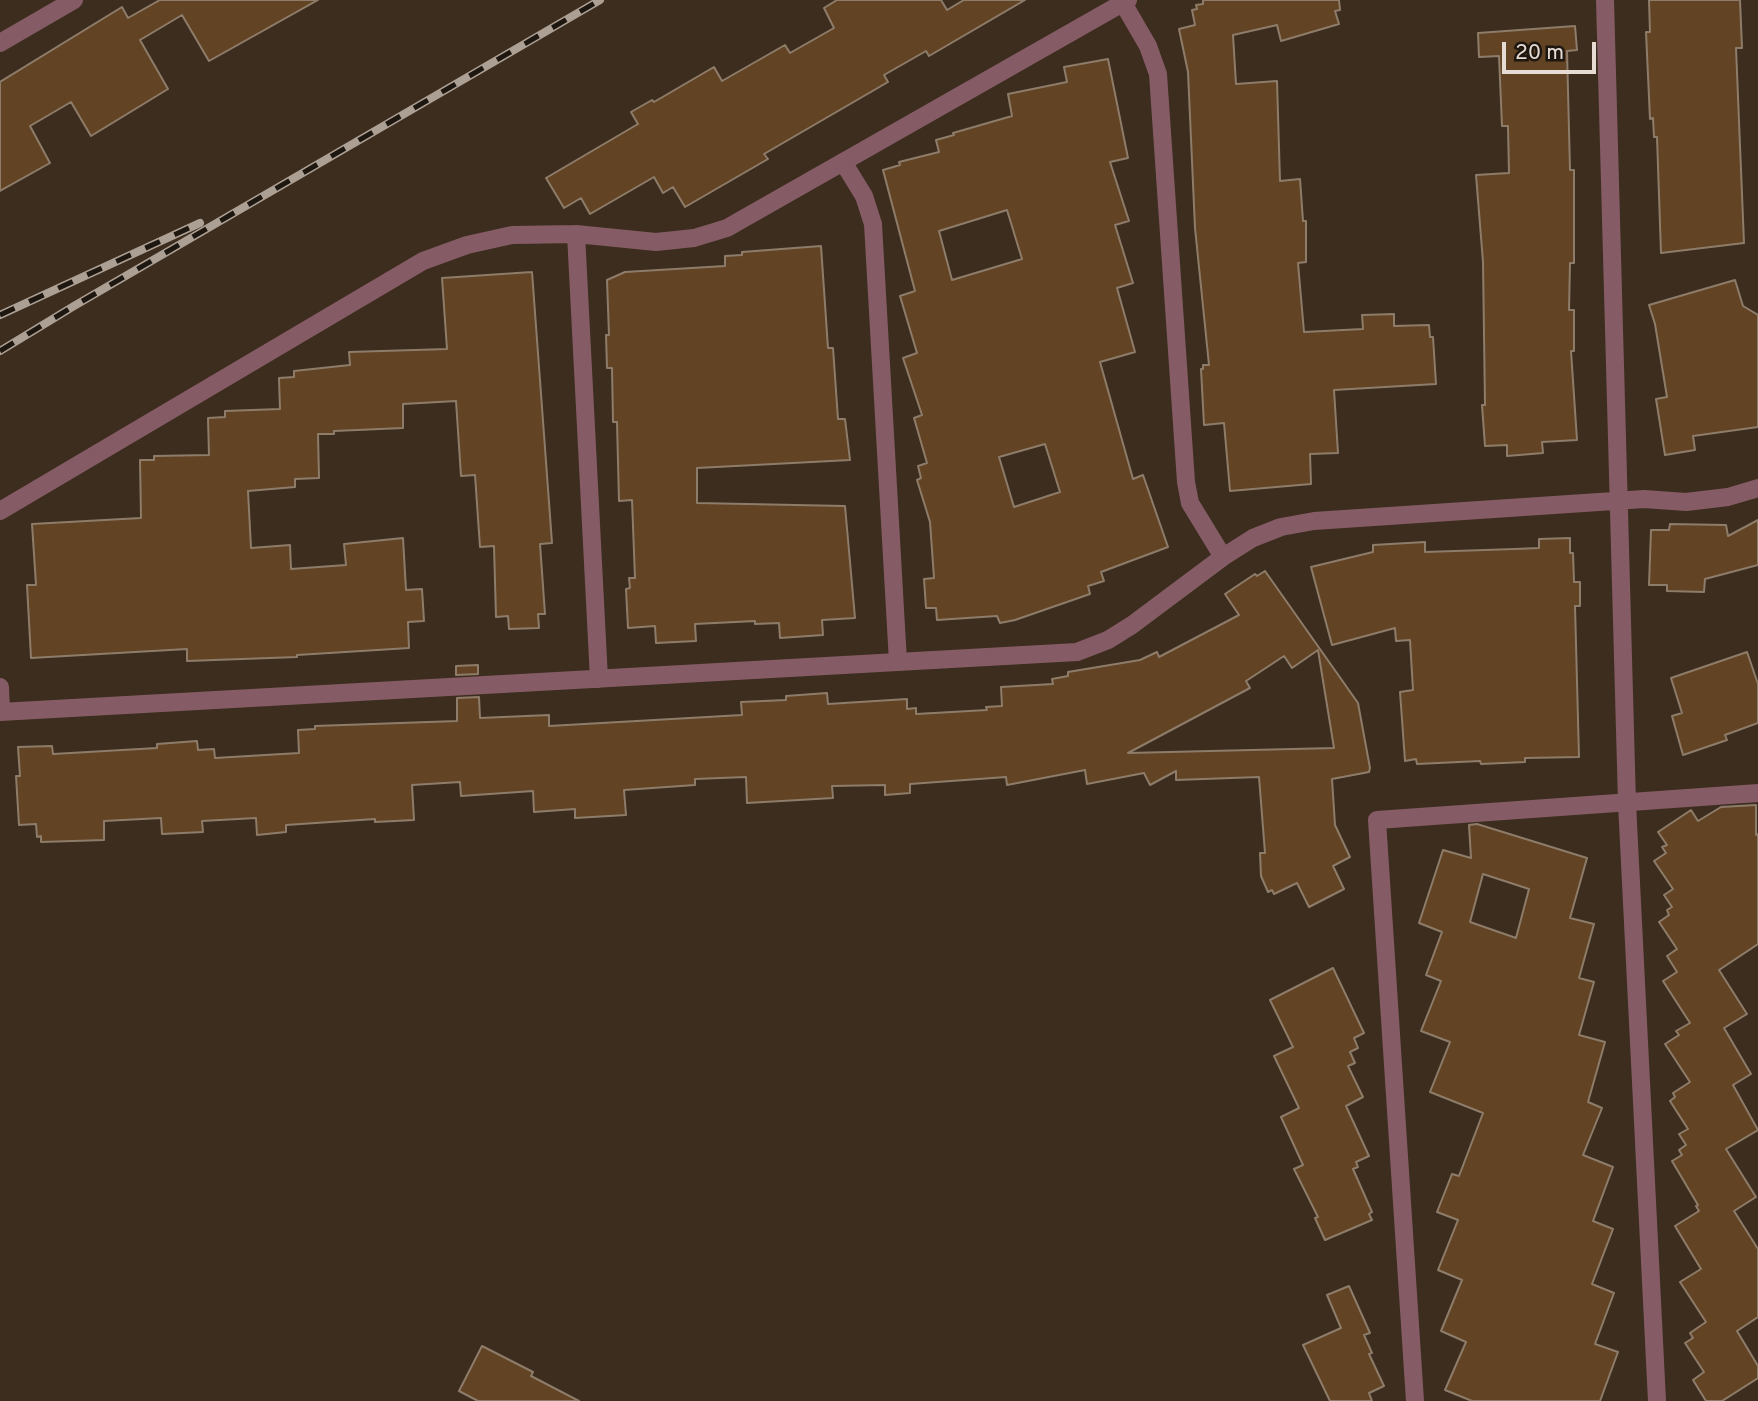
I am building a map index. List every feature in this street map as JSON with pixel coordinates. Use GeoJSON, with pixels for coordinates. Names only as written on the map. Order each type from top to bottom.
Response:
{"type":"FeatureCollection","features":[{"type":"Feature","properties":{"kind":"street"},"geometry":{"type":"LineString","coordinates":[[0,43],[74,0]]}},
{"type":"Feature","properties":{"kind":"street"},"geometry":{"type":"LineString","coordinates":[[1605,0],[1627,803],[1657,1401]]}},
{"type":"Feature","properties":{"kind":"street"},"geometry":{"type":"LineString","coordinates":[[0,511],[424,261],[467,245],[512,235],[576,234],[656,242],[694,238],[738,223],[1125,1],[1148,46],[1158,74],[1186,482],[1190,503],[1223,557]]}},
{"type":"Feature","properties":{"kind":"street"},"geometry":{"type":"LineString","coordinates":[[843,162],[864,196],[873,224],[898,663]]}},
{"type":"Feature","properties":{"kind":"street"},"geometry":{"type":"LineString","coordinates":[[576,234],[599,679]]}},
{"type":"Feature","properties":{"kind":"street"},"geometry":{"type":"LineString","coordinates":[[0,688],[1,712],[1077,652],[1108,640],[1223,557],[1253,538],[1272,531],[1314,522],[1644,499],[1686,502],[1728,497],[1758,488]]}},
{"type":"Feature","properties":{"kind":"street"},"geometry":{"type":"LineString","coordinates":[[1415,1401],[1377,820],[1758,793]]}},
{"type":"Feature","properties":{"kind":"building"},"geometry":{"type":"Polygon","coordinates":[[[160,0],[318,0],[209,61],[182,15],[140,40],[168,89],[91,136],[71,102],[30,126],[50,163],[0,191],[0,82],[122,7],[128,18],[160,0]]]}},
{"type":"Feature","properties":{"kind":"building"},"geometry":{"type":"Polygon","coordinates":[[[837,0],[941,0],[947,10],[964,0],[1025,0],[929,56],[926,51],[884,75],[888,82],[764,154],[768,159],[685,207],[673,187],[663,193],[654,177],[590,214],[581,198],[564,208],[546,178],[638,124],[631,112],[652,100],[654,102],[714,67],[722,81],[785,45],[790,53],[834,28],[824,8],[837,0]]]}},
{"type":"Feature","properties":{"kind":"building"},"geometry":{"type":"Polygon","coordinates":[[[1203,0],[1339,0],[1340,10],[1335,11],[1339,24],[1281,41],[1277,25],[1233,35],[1236,84],[1277,81],[1280,181],[1300,179],[1303,221],[1306,221],[1306,262],[1298,263],[1304,332],[1363,329],[1362,315],[1394,314],[1394,326],[1429,325],[1430,337],[1433,337],[1436,384],[1334,390],[1338,453],[1310,454],[1311,484],[1230,491],[1224,423],[1204,425],[1201,369],[1203,365],[1209,365],[1195,228],[1188,72],[1179,29],[1195,25],[1192,10],[1197,9],[1196,5],[1203,4],[1203,0]]]}},
{"type":"Feature","properties":{"kind":"building"},"geometry":{"type":"Polygon","coordinates":[[[1649,0],[1740,0],[1742,48],[1736,48],[1744,243],[1661,253],[1657,137],[1654,137],[1653,118],[1650,119],[1646,32],[1650,32],[1649,0]]]}},
{"type":"Feature","properties":{"kind":"building"},"geometry":{"type":"Polygon","coordinates":[[[1575,26],[1577,50],[1567,51],[1570,170],[1574,170],[1574,263],[1570,263],[1569,310],[1574,310],[1574,351],[1571,351],[1577,440],[1542,442],[1543,453],[1507,456],[1507,445],[1485,446],[1482,405],[1485,405],[1483,262],[1476,175],[1509,173],[1508,126],[1502,126],[1499,56],[1479,57],[1478,33],[1575,26]]]}},
{"type":"Feature","properties":{"kind":"building"},"geometry":{"type":"Polygon","coordinates":[[[1108,59],[1128,158],[1110,162],[1129,221],[1115,225],[1133,283],[1117,288],[1135,352],[1100,362],[1133,479],[1143,475],[1168,547],[1101,572],[1104,581],[1088,586],[1090,594],[1015,620],[1000,623],[997,616],[937,620],[936,608],[926,608],[924,579],[934,578],[930,522],[917,480],[921,478],[918,466],[927,463],[914,418],[922,415],[903,358],[917,353],[900,296],[915,291],[883,170],[900,165],[899,162],[939,152],[936,140],[1012,116],[1008,94],[1067,82],[1064,67],[1108,59]],[[1007,210],[939,231],[952,280],[1022,259],[1007,210]],[[1045,444],[999,457],[1014,507],[1060,492],[1045,444]]]}},
{"type":"Feature","properties":{"kind":"building"},"geometry":{"type":"Polygon","coordinates":[[[821,246],[828,348],[833,348],[838,419],[845,419],[850,460],[697,468],[697,503],[845,506],[855,618],[822,620],[823,635],[780,638],[779,623],[755,624],[755,621],[695,624],[696,641],[656,643],[655,626],[628,628],[626,589],[630,588],[629,578],[635,578],[632,500],[619,501],[617,422],[613,422],[612,368],[607,368],[607,280],[625,272],[725,266],[725,256],[742,255],[742,252],[821,246]]]}},
{"type":"Feature","properties":{"kind":"building"},"geometry":{"type":"Polygon","coordinates":[[[532,272],[552,543],[540,544],[545,614],[538,614],[539,628],[509,629],[508,616],[496,617],[494,546],[480,547],[475,475],[461,476],[456,401],[403,404],[403,428],[318,434],[319,478],[295,479],[295,487],[248,491],[251,548],[290,545],[291,569],[346,565],[344,544],[403,538],[406,590],[422,589],[424,621],[408,622],[409,648],[297,657],[187,661],[187,649],[31,658],[27,585],[36,585],[32,524],[141,518],[140,460],[154,460],[154,456],[209,455],[208,418],[225,417],[225,411],[280,409],[279,378],[294,377],[294,371],[350,365],[349,352],[447,349],[442,278],[532,272]]]}},
{"type":"Feature","properties":{"kind":"building"},"geometry":{"type":"Polygon","coordinates":[[[1735,280],[1743,306],[1758,315],[1758,427],[1693,436],[1695,450],[1665,455],[1656,399],[1667,397],[1655,324],[1649,305],[1735,280]]]}},
{"type":"Feature","properties":{"kind":"building"},"geometry":{"type":"Polygon","coordinates":[[[1758,520],[1758,565],[1705,579],[1704,592],[1667,591],[1667,585],[1649,585],[1651,530],[1669,530],[1670,524],[1726,525],[1728,536],[1758,520]]]}},
{"type":"Feature","properties":{"kind":"building"},"geometry":{"type":"Polygon","coordinates":[[[1570,538],[1574,582],[1580,582],[1580,606],[1575,606],[1579,757],[1525,758],[1525,762],[1481,764],[1480,761],[1417,764],[1416,759],[1405,761],[1400,692],[1413,690],[1410,640],[1396,641],[1395,628],[1332,645],[1311,567],[1373,552],[1373,545],[1425,542],[1425,552],[1515,549],[1539,548],[1539,539],[1570,538]]]}},
{"type":"Feature","properties":{"kind":"building"},"geometry":{"type":"Polygon","coordinates":[[[1265,571],[1358,703],[1370,768],[1369,772],[1332,779],[1335,825],[1350,857],[1333,866],[1344,889],[1309,907],[1297,883],[1274,894],[1272,890],[1268,892],[1261,876],[1260,853],[1265,853],[1259,777],[1176,780],[1176,771],[1150,785],[1144,773],[1087,784],[1085,770],[1007,785],[1006,777],[910,784],[910,793],[885,795],[885,785],[832,786],[833,798],[747,803],[746,777],[695,779],[695,785],[624,790],[626,815],[575,818],[575,809],[534,812],[533,791],[461,796],[460,782],[412,785],[414,820],[375,822],[375,819],[286,825],[286,832],[257,835],[256,818],[202,821],[203,832],[162,834],[161,818],[104,821],[104,840],[41,842],[41,836],[37,837],[36,824],[19,825],[16,776],[20,776],[18,747],[52,746],[53,754],[157,748],[157,744],[197,741],[198,750],[214,749],[215,758],[299,753],[298,730],[315,729],[315,726],[457,721],[457,698],[479,697],[480,718],[549,715],[549,726],[742,715],[741,702],[786,700],[786,696],[827,693],[828,704],[907,699],[907,709],[916,708],[916,714],[987,710],[986,707],[1002,706],[1001,687],[1053,684],[1052,679],[1068,676],[1068,672],[1140,660],[1157,652],[1159,657],[1239,615],[1225,594],[1255,574],[1257,576],[1265,571]],[[1318,650],[1292,668],[1284,656],[1246,681],[1250,688],[1128,753],[1334,748],[1318,650]]]}},
{"type":"Feature","properties":{"kind":"building"},"geometry":{"type":"Polygon","coordinates":[[[1747,652],[1758,684],[1758,723],[1725,735],[1727,740],[1683,755],[1672,716],[1682,713],[1671,678],[1747,652]]]}},
{"type":"Feature","properties":{"kind":"building"},"geometry":{"type":"Polygon","coordinates":[[[478,665],[478,674],[456,675],[456,666],[478,665]]]}},
{"type":"Feature","properties":{"kind":"building"},"geometry":{"type":"Polygon","coordinates":[[[1756,805],[1758,944],[1719,970],[1747,1014],[1724,1028],[1751,1074],[1733,1085],[1758,1130],[1726,1149],[1756,1197],[1734,1211],[1758,1249],[1758,1317],[1737,1331],[1758,1366],[1758,1378],[1722,1401],[1706,1401],[1693,1380],[1704,1372],[1685,1343],[1693,1338],[1690,1333],[1706,1322],[1680,1282],[1701,1269],[1675,1226],[1699,1211],[1672,1161],[1682,1155],[1679,1150],[1686,1145],[1679,1134],[1688,1129],[1670,1101],[1675,1097],[1673,1093],[1690,1082],[1665,1044],[1679,1035],[1676,1031],[1690,1023],[1663,981],[1677,972],[1667,956],[1677,949],[1659,922],[1669,915],[1667,910],[1672,907],[1664,895],[1673,889],[1654,861],[1666,853],[1662,847],[1667,845],[1658,832],[1691,810],[1698,821],[1721,807],[1756,805]]]}},
{"type":"Feature","properties":{"kind":"building"},"geometry":{"type":"Polygon","coordinates":[[[1477,824],[1587,858],[1570,918],[1594,924],[1579,978],[1594,982],[1579,1035],[1605,1042],[1588,1102],[1602,1108],[1583,1155],[1613,1167],[1593,1221],[1613,1229],[1592,1284],[1614,1293],[1595,1344],[1618,1352],[1600,1401],[1472,1401],[1445,1390],[1466,1342],[1441,1331],[1462,1280],[1438,1270],[1458,1220],[1437,1212],[1452,1174],[1459,1176],[1483,1113],[1430,1092],[1450,1042],[1421,1031],[1441,981],[1426,975],[1442,932],[1419,923],[1443,850],[1471,858],[1469,825],[1477,824]],[[1483,874],[1470,922],[1516,938],[1529,889],[1483,874]]]}},
{"type":"Feature","properties":{"kind":"building"},"geometry":{"type":"Polygon","coordinates":[[[1333,968],[1364,1033],[1354,1038],[1358,1048],[1350,1052],[1355,1063],[1348,1066],[1363,1097],[1346,1106],[1369,1156],[1356,1162],[1358,1167],[1353,1169],[1372,1212],[1369,1214],[1372,1220],[1325,1240],[1315,1218],[1318,1217],[1294,1169],[1303,1165],[1281,1117],[1299,1108],[1274,1056],[1293,1047],[1270,1000],[1333,968]]]}},
{"type":"Feature","properties":{"kind":"building"},"geometry":{"type":"Polygon","coordinates":[[[1349,1286],[1370,1333],[1364,1335],[1372,1353],[1369,1354],[1384,1386],[1369,1393],[1372,1401],[1330,1401],[1303,1345],[1341,1328],[1327,1295],[1349,1286]]]}},
{"type":"Feature","properties":{"kind":"building"},"geometry":{"type":"Polygon","coordinates":[[[482,1346],[533,1372],[531,1376],[579,1401],[478,1401],[459,1391],[482,1346]]]}},
{"type":"Feature","properties":{"kind":"railway"},"geometry":{"type":"LineString","coordinates":[[0,351],[600,0]]}},
{"type":"Feature","properties":{"kind":"railway"},"geometry":{"type":"LineString","coordinates":[[0,315],[200,223]]}}]}
